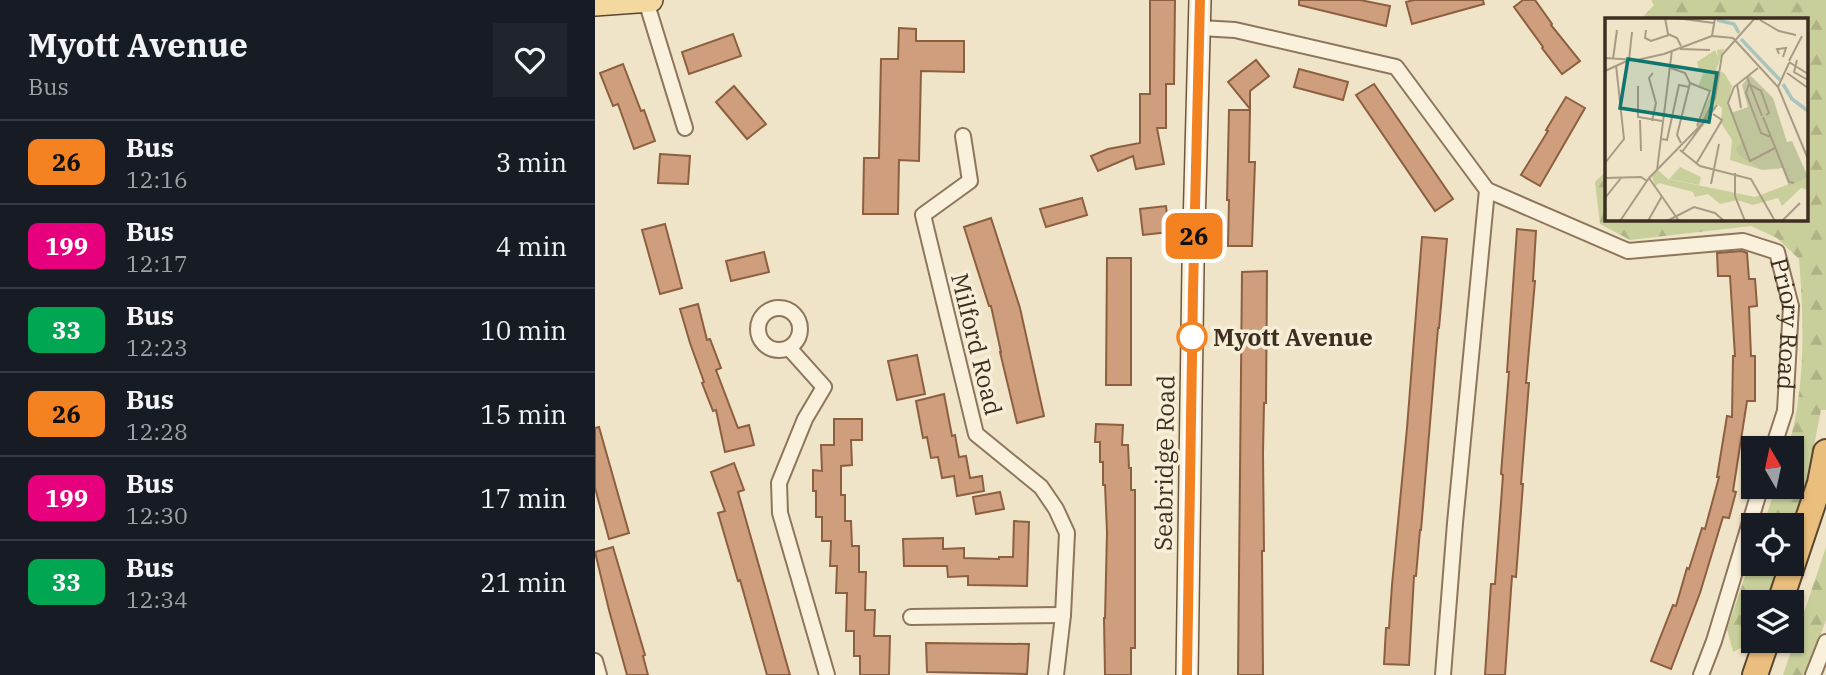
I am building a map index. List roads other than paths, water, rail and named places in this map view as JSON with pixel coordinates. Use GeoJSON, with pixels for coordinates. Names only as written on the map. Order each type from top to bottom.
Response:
{"type":"FeatureCollection","features":[{"type":"Feature","properties":{"kind":"highway"},"geometry":{"type":"LineString","coordinates":[[1784,590],[1820,483],[1826,452]]}},
{"type":"Feature","properties":{"kind":"highway"},"geometry":{"type":"LineString","coordinates":[[1755,675],[1763,653]]}},
{"type":"Feature","properties":{"kind":"main road"},"geometry":{"type":"LineString","coordinates":[[604,3],[652,0]]}},
{"type":"Feature","properties":{"kind":"main road","name":"Seabridge Road"},"geometry":{"type":"LineString","coordinates":[[1187,675],[1200,0]]}},
{"type":"Feature","properties":{"kind":"street"},"geometry":{"type":"LineString","coordinates":[[646,1],[685,128]]}},
{"type":"Feature","properties":{"kind":"street"},"geometry":{"type":"LineString","coordinates":[[1200,27],[1235,30],[1396,67],[1487,190],[1443,675]]}},
{"type":"Feature","properties":{"kind":"street","name":"Milford Road"},"geometry":{"type":"LineString","coordinates":[[963,136],[969,181],[923,215],[976,434],[1041,487],[1056,509],[1067,533],[1063,615],[1056,675]]}},
{"type":"Feature","properties":{"kind":"street","name":"Priory Road"},"geometry":{"type":"LineString","coordinates":[[1487,190],[1628,251],[1744,241],[1777,252],[1791,306],[1785,411],[1777,436]]}},
{"type":"Feature","properties":{"kind":"street"},"geometry":{"type":"LineString","coordinates":[[789,348],[824,387],[805,419],[779,483],[780,513],[827,675]]}},
{"type":"Feature","properties":{"kind":"street"},"geometry":{"type":"LineString","coordinates":[[1701,675],[1757,499]]}},
{"type":"Feature","properties":{"kind":"street"},"geometry":{"type":"LineString","coordinates":[[911,617],[1063,615]]}},
{"type":"Feature","properties":{"kind":"street"},"geometry":{"type":"LineString","coordinates":[[1813,675],[1826,642]]}},
{"type":"Feature","properties":{"kind":"street"},"geometry":{"type":"LineString","coordinates":[[595,661],[599,675]]}},
{"type":"Feature","properties":{"kind":"place","name":"Myott Avenue"},"geometry":{"type":"Point","coordinates":[1192,337]}}]}
